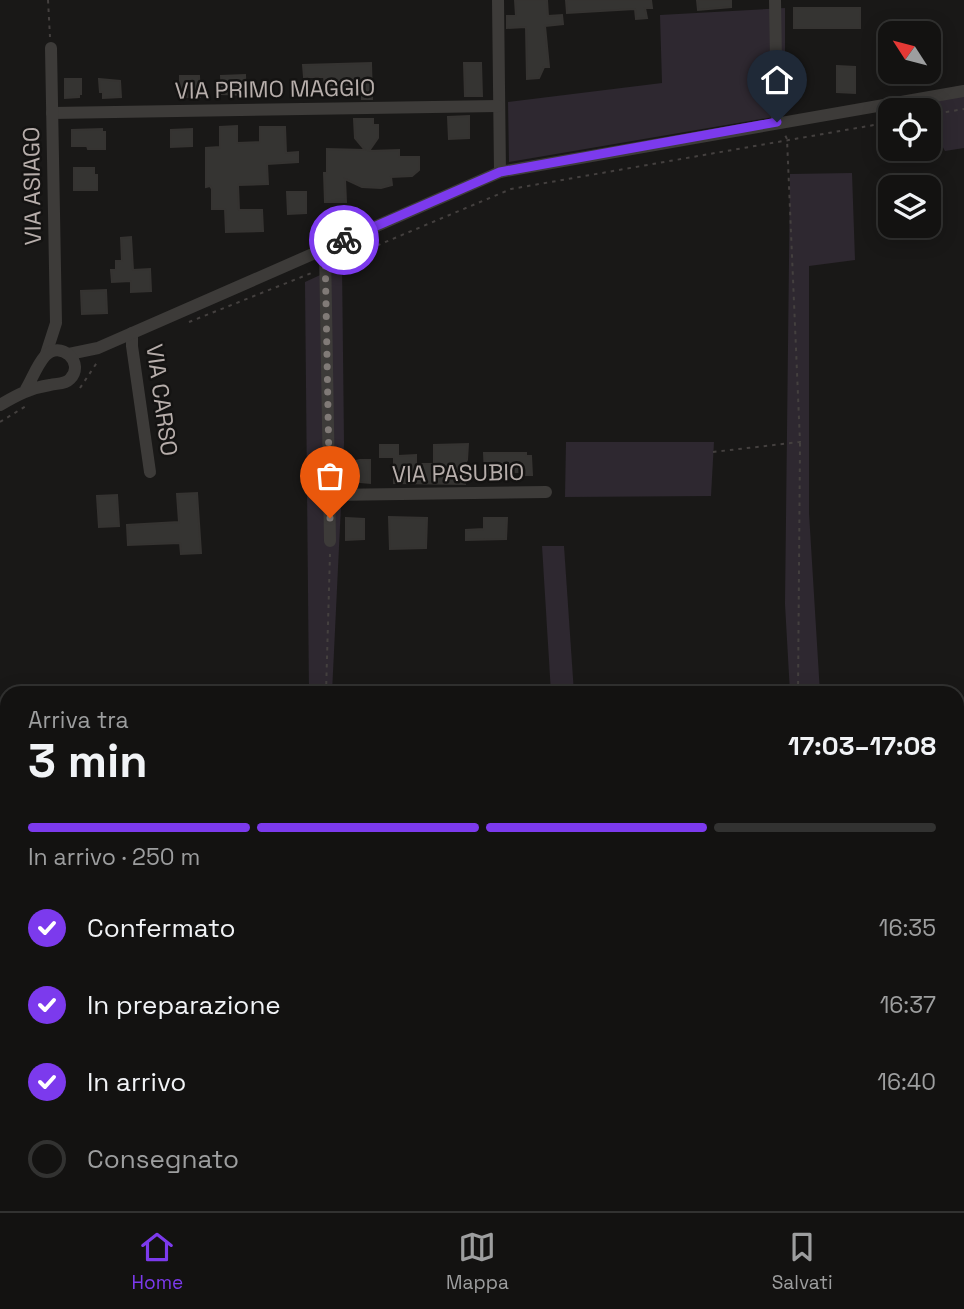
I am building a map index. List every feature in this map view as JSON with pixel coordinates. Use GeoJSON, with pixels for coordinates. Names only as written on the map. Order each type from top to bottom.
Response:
{"type":"FeatureCollection","features":[{"type":"Feature","properties":{"kind":"street"},"geometry":{"type":"LineString","coordinates":[[498,0],[500,172]]}},
{"type":"Feature","properties":{"kind":"street"},"geometry":{"type":"LineString","coordinates":[[775,0],[777,122]]}},
{"type":"Feature","properties":{"kind":"street","name":"VIA ASIAGO"},"geometry":{"type":"LineString","coordinates":[[51,48],[56,323],[66,352]]}},
{"type":"Feature","properties":{"kind":"street"},"geometry":{"type":"LineString","coordinates":[[0,405],[26,389],[59,384],[70,379],[75,368],[132,333],[500,172],[964,91]]}},
{"type":"Feature","properties":{"kind":"street","name":"VIA PRIMO MAGGIO"},"geometry":{"type":"LineString","coordinates":[[52,113],[498,106]]}},
{"type":"Feature","properties":{"kind":"street"},"geometry":{"type":"LineString","coordinates":[[325,249],[331,541]]}},
{"type":"Feature","properties":{"kind":"street","name":"VIA ASIAGO"},"geometry":{"type":"LineString","coordinates":[[26,389],[44,359],[56,323]]}},
{"type":"Feature","properties":{"kind":"street","name":"VIA CARSO"},"geometry":{"type":"LineString","coordinates":[[132,333],[150,472]]}},
{"type":"Feature","properties":{"kind":"street"},"geometry":{"type":"LineString","coordinates":[[53,384],[43,376],[44,359],[57,350],[98,354]]}},
{"type":"Feature","properties":{"kind":"street"},"geometry":{"type":"LineString","coordinates":[[66,352],[75,368]]}},
{"type":"Feature","properties":{"kind":"street","name":"VIA PASUBIO"},"geometry":{"type":"LineString","coordinates":[[329,495],[545,492]]}},
{"type":"Feature","properties":{"kind":"path"},"geometry":{"type":"LineString","coordinates":[[48,0],[51,48]]}},
{"type":"Feature","properties":{"kind":"path"},"geometry":{"type":"LineString","coordinates":[[941,113],[964,109]]}},
{"type":"Feature","properties":{"kind":"path"},"geometry":{"type":"LineString","coordinates":[[777,122],[787,140],[800,442],[798,686]]}},
{"type":"Feature","properties":{"kind":"path"},"geometry":{"type":"LineString","coordinates":[[180,326],[511,189],[878,124]]}},
{"type":"Feature","properties":{"kind":"path"},"geometry":{"type":"LineString","coordinates":[[70,390],[81,388],[98,354]]}},
{"type":"Feature","properties":{"kind":"path"},"geometry":{"type":"LineString","coordinates":[[0,422],[34,401]]}},
{"type":"Feature","properties":{"kind":"path"},"geometry":{"type":"LineString","coordinates":[[713,452],[800,442]]}},
{"type":"Feature","properties":{"kind":"path"},"geometry":{"type":"LineString","coordinates":[[326,686],[331,541]]}},
{"type":"Feature","properties":{"kind":"shaded area"},"geometry":{"type":"Polygon","coordinates":[[[785,8],[785,115],[509,162],[508,102],[662,83],[660,15],[785,8]]]}},
{"type":"Feature","properties":{"kind":"shaded area"},"geometry":{"type":"Polygon","coordinates":[[[964,95],[964,148],[945,151],[941,144],[941,100],[964,95]]]}},
{"type":"Feature","properties":{"kind":"shaded area"},"geometry":{"type":"Polygon","coordinates":[[[852,173],[855,260],[809,266],[809,513],[820,686],[790,686],[785,604],[790,174],[852,173]]]}},
{"type":"Feature","properties":{"kind":"shaded area"},"geometry":{"type":"Polygon","coordinates":[[[342,265],[344,443],[332,686],[309,686],[305,282],[342,265]]]}},
{"type":"Feature","properties":{"kind":"shaded area"},"geometry":{"type":"Polygon","coordinates":[[[566,442],[714,442],[711,496],[565,497],[566,442]]]}},
{"type":"Feature","properties":{"kind":"shaded area"},"geometry":{"type":"Polygon","coordinates":[[[542,546],[564,546],[574,686],[551,686],[542,546]]]}},
{"type":"Feature","properties":{"kind":"building"},"geometry":{"type":"Polygon","coordinates":[[[515,0],[547,0],[548,16],[562,15],[563,24],[545,26],[549,67],[544,67],[539,78],[527,79],[526,27],[507,28],[507,16],[516,16],[515,0]]]}},
{"type":"Feature","properties":{"kind":"building"},"geometry":{"type":"Polygon","coordinates":[[[566,0],[651,0],[652,8],[645,8],[647,18],[636,19],[635,9],[567,13],[566,0]]]}},
{"type":"Feature","properties":{"kind":"building"},"geometry":{"type":"Polygon","coordinates":[[[697,0],[731,0],[731,7],[698,10],[697,0]]]}},
{"type":"Feature","properties":{"kind":"building"},"geometry":{"type":"Polygon","coordinates":[[[794,8],[860,8],[860,28],[794,28],[794,8]]]}},
{"type":"Feature","properties":{"kind":"building"},"geometry":{"type":"Polygon","coordinates":[[[371,63],[372,99],[362,99],[362,94],[326,95],[324,77],[304,77],[303,65],[371,63]]]}},
{"type":"Feature","properties":{"kind":"building"},"geometry":{"type":"Polygon","coordinates":[[[464,63],[481,63],[482,96],[465,96],[464,63]]]}},
{"type":"Feature","properties":{"kind":"building"},"geometry":{"type":"Polygon","coordinates":[[[837,66],[855,67],[855,93],[837,92],[837,66]]]}},
{"type":"Feature","properties":{"kind":"building"},"geometry":{"type":"Polygon","coordinates":[[[245,75],[246,95],[222,94],[221,76],[245,75]]]}},
{"type":"Feature","properties":{"kind":"building"},"geometry":{"type":"Polygon","coordinates":[[[180,76],[199,76],[200,97],[180,97],[177,83],[180,83],[180,76]]]}},
{"type":"Feature","properties":{"kind":"building"},"geometry":{"type":"Polygon","coordinates":[[[65,79],[81,79],[79,97],[65,98],[65,79]]]}},
{"type":"Feature","properties":{"kind":"building"},"geometry":{"type":"Polygon","coordinates":[[[99,79],[120,81],[121,97],[103,98],[99,79]]]}},
{"type":"Feature","properties":{"kind":"building"},"geometry":{"type":"Polygon","coordinates":[[[469,116],[469,138],[449,139],[448,117],[469,116]]]}},
{"type":"Feature","properties":{"kind":"building"},"geometry":{"type":"Polygon","coordinates":[[[354,119],[373,119],[373,125],[378,125],[378,138],[369,151],[399,150],[399,157],[419,157],[419,170],[412,176],[391,177],[392,185],[381,188],[362,187],[345,179],[346,202],[325,202],[327,149],[365,150],[355,138],[354,119]]]}},
{"type":"Feature","properties":{"kind":"building"},"geometry":{"type":"Polygon","coordinates":[[[237,126],[237,143],[260,142],[260,127],[285,127],[286,153],[298,152],[298,162],[267,164],[268,184],[238,185],[239,210],[262,210],[263,231],[226,232],[225,209],[212,209],[212,189],[210,186],[206,187],[206,148],[220,147],[220,127],[237,126]]]}},
{"type":"Feature","properties":{"kind":"building"},"geometry":{"type":"Polygon","coordinates":[[[102,129],[102,132],[105,132],[105,149],[72,146],[72,130],[102,129]]]}},
{"type":"Feature","properties":{"kind":"building"},"geometry":{"type":"Polygon","coordinates":[[[192,129],[192,146],[171,147],[171,130],[192,129]]]}},
{"type":"Feature","properties":{"kind":"building"},"geometry":{"type":"Polygon","coordinates":[[[74,168],[94,168],[97,190],[74,190],[74,168]]]}},
{"type":"Feature","properties":{"kind":"building"},"geometry":{"type":"Polygon","coordinates":[[[287,192],[306,192],[306,213],[288,214],[287,192]]]}},
{"type":"Feature","properties":{"kind":"building"},"geometry":{"type":"Polygon","coordinates":[[[131,237],[133,270],[150,269],[151,291],[131,292],[131,281],[112,282],[111,270],[116,270],[116,261],[122,261],[121,238],[131,237]]]}},
{"type":"Feature","properties":{"kind":"building"},"geometry":{"type":"Polygon","coordinates":[[[106,290],[107,313],[82,314],[81,291],[106,290]]]}},
{"type":"Feature","properties":{"kind":"building"},"geometry":{"type":"Polygon","coordinates":[[[468,444],[465,484],[394,483],[394,457],[380,457],[380,445],[398,445],[398,456],[416,455],[416,464],[434,464],[434,445],[468,444]]]}},
{"type":"Feature","properties":{"kind":"building"},"geometry":{"type":"Polygon","coordinates":[[[484,453],[526,453],[526,456],[531,456],[532,475],[521,475],[521,472],[495,472],[495,475],[485,476],[484,453]]]}},
{"type":"Feature","properties":{"kind":"building"},"geometry":{"type":"Polygon","coordinates":[[[370,460],[370,483],[350,481],[350,468],[354,468],[355,461],[370,460]]]}},
{"type":"Feature","properties":{"kind":"building"},"geometry":{"type":"Polygon","coordinates":[[[197,493],[201,553],[181,554],[180,543],[128,545],[127,525],[179,522],[177,494],[197,493]]]}},
{"type":"Feature","properties":{"kind":"building"},"geometry":{"type":"Polygon","coordinates":[[[117,495],[119,526],[99,527],[97,496],[117,495]]]}},
{"type":"Feature","properties":{"kind":"building"},"geometry":{"type":"Polygon","coordinates":[[[389,517],[427,518],[426,548],[390,549],[389,517]]]}},
{"type":"Feature","properties":{"kind":"building"},"geometry":{"type":"Polygon","coordinates":[[[346,518],[364,519],[364,539],[346,540],[346,518]]]}},
{"type":"Feature","properties":{"kind":"building"},"geometry":{"type":"Polygon","coordinates":[[[484,518],[507,518],[506,539],[466,540],[466,530],[484,529],[484,518]]]}},
{"type":"Feature","properties":{"kind":"way so far"},"geometry":{"type":"LineString","coordinates":[[330,518],[325,249],[344,240]]}},
{"type":"Feature","properties":{"kind":"route"},"geometry":{"type":"LineString","coordinates":[[344,240],[500,172],[777,122]]}}]}
